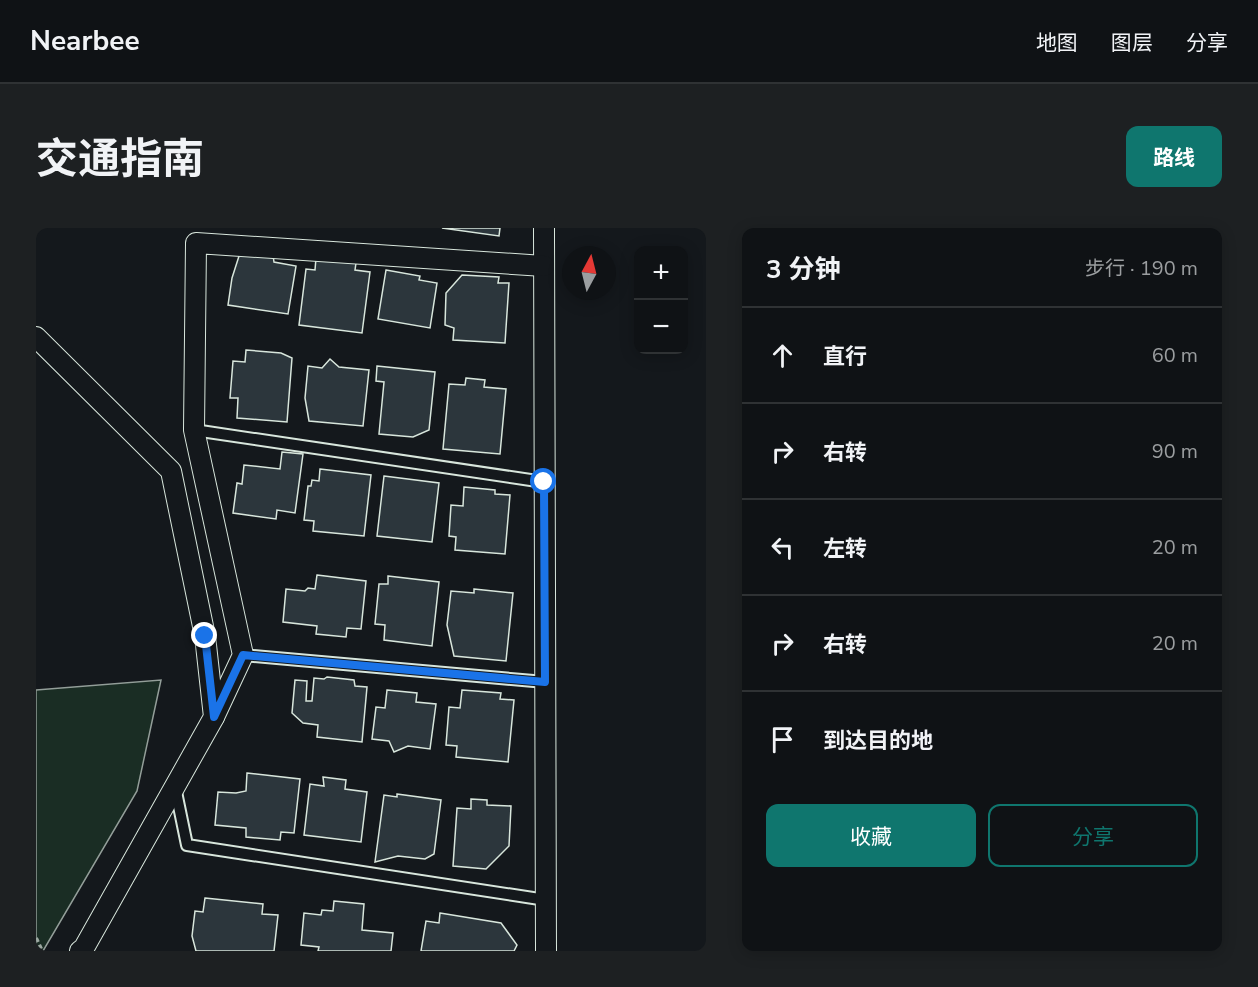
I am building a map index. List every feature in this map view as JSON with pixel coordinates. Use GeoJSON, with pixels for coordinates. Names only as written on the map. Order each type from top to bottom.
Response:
{"type":"FeatureCollection","features":[{"type":"Feature","properties":{"kind":"street"},"geometry":{"type":"LineString","coordinates":[[544,228],[546,951]]}},
{"type":"Feature","properties":{"kind":"street"},"geometry":{"type":"LineString","coordinates":[[80,951],[84,948],[214,717],[243,655],[194,430],[196,243],[544,266]]}},
{"type":"Feature","properties":{"kind":"street"},"geometry":{"type":"LineString","coordinates":[[36,337],[171,471],[205,636],[214,717]]}},
{"type":"Feature","properties":{"kind":"lane"},"geometry":{"type":"LineString","coordinates":[[194,430],[544,482]]}},
{"type":"Feature","properties":{"kind":"lane"},"geometry":{"type":"LineString","coordinates":[[243,655],[545,682]]}},
{"type":"Feature","properties":{"kind":"lane"},"geometry":{"type":"LineString","coordinates":[[175,787],[187,846],[546,900]]}},
{"type":"Feature","properties":{"kind":"path"},"geometry":{"type":"LineString","coordinates":[[36,939],[42,951]]}},
{"type":"Feature","properties":{"kind":"green space"},"geometry":{"type":"Polygon","coordinates":[[[161,680],[137,791],[43,951],[36,951],[36,690],[161,680]]]}},
{"type":"Feature","properties":{"kind":"building"},"geometry":{"type":"Polygon","coordinates":[[[442,228],[500,228],[499,236],[442,228]]]}},
{"type":"Feature","properties":{"kind":"building"},"geometry":{"type":"Polygon","coordinates":[[[240,253],[273,255],[274,262],[296,266],[288,314],[228,305],[232,278],[240,253]]]}},
{"type":"Feature","properties":{"kind":"building"},"geometry":{"type":"Polygon","coordinates":[[[316,258],[356,263],[355,270],[370,272],[362,333],[299,325],[306,269],[315,270],[316,258]]]}},
{"type":"Feature","properties":{"kind":"building"},"geometry":{"type":"Polygon","coordinates":[[[386,270],[420,276],[419,280],[437,283],[430,328],[378,319],[386,270]]]}},
{"type":"Feature","properties":{"kind":"building"},"geometry":{"type":"Polygon","coordinates":[[[462,275],[499,277],[498,283],[509,283],[505,343],[453,340],[454,328],[445,325],[446,293],[462,275]]]}},
{"type":"Feature","properties":{"kind":"building"},"geometry":{"type":"Polygon","coordinates":[[[246,350],[281,353],[292,358],[287,422],[237,418],[238,398],[230,398],[233,361],[245,362],[246,350]]]}},
{"type":"Feature","properties":{"kind":"building"},"geometry":{"type":"Polygon","coordinates":[[[330,359],[339,367],[369,370],[363,426],[309,421],[305,398],[308,366],[322,368],[330,359]]]}},
{"type":"Feature","properties":{"kind":"building"},"geometry":{"type":"Polygon","coordinates":[[[377,366],[435,372],[429,430],[413,437],[379,434],[384,382],[376,381],[377,366]]]}},
{"type":"Feature","properties":{"kind":"building"},"geometry":{"type":"Polygon","coordinates":[[[466,378],[485,380],[484,387],[506,389],[500,454],[443,449],[449,384],[465,385],[466,378]]]}},
{"type":"Feature","properties":{"kind":"building"},"geometry":{"type":"Polygon","coordinates":[[[282,452],[303,454],[295,513],[277,510],[276,519],[233,513],[237,483],[242,484],[244,465],[280,469],[282,452]]]}},
{"type":"Feature","properties":{"kind":"building"},"geometry":{"type":"Polygon","coordinates":[[[320,469],[371,475],[364,536],[313,531],[314,521],[304,520],[308,486],[311,486],[312,480],[319,481],[320,469]]]}},
{"type":"Feature","properties":{"kind":"building"},"geometry":{"type":"Polygon","coordinates":[[[384,476],[439,483],[432,542],[377,536],[384,476]]]}},
{"type":"Feature","properties":{"kind":"building"},"geometry":{"type":"Polygon","coordinates":[[[464,487],[495,490],[495,494],[510,495],[505,554],[455,550],[456,537],[449,536],[451,505],[463,506],[464,487]]]}},
{"type":"Feature","properties":{"kind":"building"},"geometry":{"type":"Polygon","coordinates":[[[317,575],[366,581],[361,629],[347,628],[346,637],[316,634],[317,626],[283,622],[286,589],[305,591],[308,588],[315,589],[317,575]]]}},
{"type":"Feature","properties":{"kind":"building"},"geometry":{"type":"Polygon","coordinates":[[[388,576],[439,582],[432,646],[384,640],[385,625],[375,624],[379,584],[388,584],[388,576]]]}},
{"type":"Feature","properties":{"kind":"building"},"geometry":{"type":"Polygon","coordinates":[[[474,589],[513,593],[506,661],[454,656],[447,625],[451,591],[474,593],[474,589]]]}},
{"type":"Feature","properties":{"kind":"building"},"geometry":{"type":"Polygon","coordinates":[[[314,678],[354,680],[355,686],[367,687],[362,742],[317,737],[318,725],[303,723],[292,713],[295,680],[307,681],[306,701],[312,701],[314,678]]]}},
{"type":"Feature","properties":{"kind":"building"},"geometry":{"type":"Polygon","coordinates":[[[387,690],[417,693],[416,702],[436,704],[430,749],[408,746],[394,752],[389,741],[372,739],[376,707],[385,708],[387,690]]]}},
{"type":"Feature","properties":{"kind":"building"},"geometry":{"type":"Polygon","coordinates":[[[462,690],[501,693],[500,699],[514,700],[508,762],[456,757],[457,746],[446,745],[449,707],[460,708],[462,690]]]}},
{"type":"Feature","properties":{"kind":"building"},"geometry":{"type":"Polygon","coordinates":[[[247,773],[300,779],[294,833],[281,832],[280,840],[246,837],[246,828],[215,825],[218,792],[246,791],[247,773]]]}},
{"type":"Feature","properties":{"kind":"building"},"geometry":{"type":"Polygon","coordinates":[[[323,777],[346,780],[345,789],[367,792],[361,842],[304,835],[310,784],[324,786],[323,777]]]}},
{"type":"Feature","properties":{"kind":"building"},"geometry":{"type":"Polygon","coordinates":[[[397,794],[441,800],[434,854],[425,859],[398,856],[375,862],[384,795],[397,797],[397,794]]]}},
{"type":"Feature","properties":{"kind":"building"},"geometry":{"type":"Polygon","coordinates":[[[471,799],[487,800],[487,805],[511,806],[509,846],[486,869],[453,866],[457,808],[471,809],[471,799]]]}},
{"type":"Feature","properties":{"kind":"building"},"geometry":{"type":"Polygon","coordinates":[[[205,898],[263,904],[262,914],[278,915],[274,951],[196,951],[192,936],[195,911],[203,912],[205,898]]]}},
{"type":"Feature","properties":{"kind":"building"},"geometry":{"type":"Polygon","coordinates":[[[334,901],[364,904],[362,930],[393,933],[391,951],[318,951],[319,947],[301,945],[304,913],[321,915],[322,910],[333,911],[334,901]]]}},
{"type":"Feature","properties":{"kind":"building"},"geometry":{"type":"Polygon","coordinates":[[[440,913],[501,923],[517,945],[514,951],[421,951],[426,921],[439,923],[440,913]]]}},
{"type":"Feature","properties":{"kind":"route"},"geometry":{"type":"LineString","coordinates":[[205,636],[214,717],[243,655],[545,682],[544,482]]}}]}
